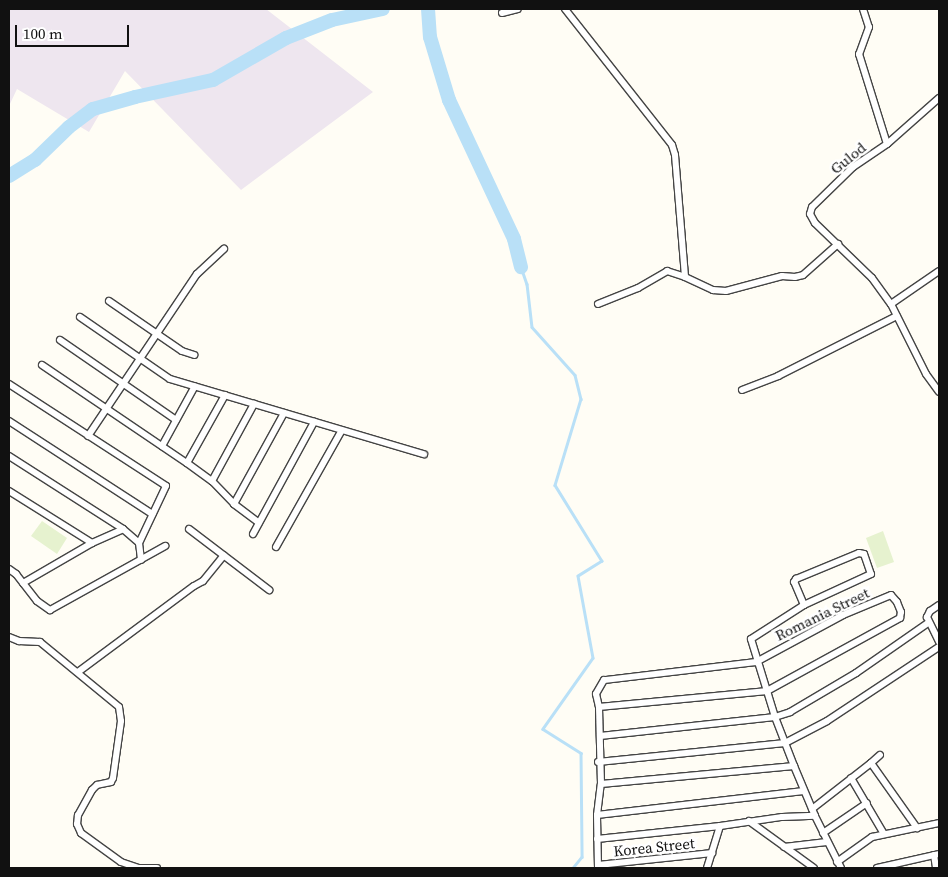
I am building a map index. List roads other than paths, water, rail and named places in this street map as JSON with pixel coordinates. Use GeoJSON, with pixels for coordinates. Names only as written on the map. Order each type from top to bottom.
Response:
{"type":"FeatureCollection","features":[{"type":"Feature","properties":{"kind":"street"},"geometry":{"type":"LineString","coordinates":[[502,13],[518,9]]}},
{"type":"Feature","properties":{"kind":"street"},"geometry":{"type":"LineString","coordinates":[[565,9],[672,144],[675,155],[686,277]]}},
{"type":"Feature","properties":{"kind":"street"},"geometry":{"type":"LineString","coordinates":[[863,9],[869,27],[859,54],[887,144]]}},
{"type":"Feature","properties":{"kind":"street","name":"Gulod"},"geometry":{"type":"LineString","coordinates":[[838,244],[815,223],[810,214],[812,207],[854,167],[887,144],[939,98]]}},
{"type":"Feature","properties":{"kind":"street"},"geometry":{"type":"LineString","coordinates":[[598,304],[638,288],[667,271],[686,277],[713,290],[726,291],[782,276],[795,278],[803,275],[838,244],[872,278],[891,304],[926,374],[939,392]]}},
{"type":"Feature","properties":{"kind":"street"},"geometry":{"type":"LineString","coordinates":[[88,436],[197,274],[224,249]]}},
{"type":"Feature","properties":{"kind":"street"},"geometry":{"type":"LineString","coordinates":[[891,304],[939,271]]}},
{"type":"Feature","properties":{"kind":"street"},"geometry":{"type":"LineString","coordinates":[[110,301],[182,351],[194,356]]}},
{"type":"Feature","properties":{"kind":"street"},"geometry":{"type":"LineString","coordinates":[[742,390],[778,376],[898,316]]}},
{"type":"Feature","properties":{"kind":"street"},"geometry":{"type":"LineString","coordinates":[[80,317],[170,378],[424,454]]}},
{"type":"Feature","properties":{"kind":"street"},"geometry":{"type":"LineString","coordinates":[[60,340],[176,420]]}},
{"type":"Feature","properties":{"kind":"street"},"geometry":{"type":"LineString","coordinates":[[42,365],[212,481],[234,504],[260,523]]}},
{"type":"Feature","properties":{"kind":"street"},"geometry":{"type":"LineString","coordinates":[[9,384],[166,486],[139,542],[141,560]]}},
{"type":"Feature","properties":{"kind":"street"},"geometry":{"type":"LineString","coordinates":[[162,446],[195,386]]}},
{"type":"Feature","properties":{"kind":"street"},"geometry":{"type":"LineString","coordinates":[[187,464],[225,395]]}},
{"type":"Feature","properties":{"kind":"street"},"geometry":{"type":"LineString","coordinates":[[212,481],[254,404]]}},
{"type":"Feature","properties":{"kind":"street"},"geometry":{"type":"LineString","coordinates":[[234,504],[284,413]]}},
{"type":"Feature","properties":{"kind":"street"},"geometry":{"type":"LineString","coordinates":[[9,421],[152,514]]}},
{"type":"Feature","properties":{"kind":"street"},"geometry":{"type":"LineString","coordinates":[[253,534],[314,422]]}},
{"type":"Feature","properties":{"kind":"street"},"geometry":{"type":"LineString","coordinates":[[276,547],[342,430]]}},
{"type":"Feature","properties":{"kind":"street"},"geometry":{"type":"LineString","coordinates":[[9,456],[123,529],[139,542]]}},
{"type":"Feature","properties":{"kind":"street"},"geometry":{"type":"LineString","coordinates":[[9,491],[92,543]]}},
{"type":"Feature","properties":{"kind":"street"},"geometry":{"type":"LineString","coordinates":[[23,583],[92,543],[123,529]]}},
{"type":"Feature","properties":{"kind":"street"},"geometry":{"type":"LineString","coordinates":[[189,529],[269,590]]}},
{"type":"Feature","properties":{"kind":"street"},"geometry":{"type":"LineString","coordinates":[[9,569],[37,601],[50,610],[165,546]]}},
{"type":"Feature","properties":{"kind":"street"},"geometry":{"type":"LineString","coordinates":[[804,605],[794,582],[796,579],[859,553],[864,554],[871,574],[804,605],[752,636],[751,642],[775,717],[794,766],[813,813],[839,865],[872,837],[939,823]]}},
{"type":"Feature","properties":{"kind":"street"},"geometry":{"type":"LineString","coordinates":[[78,672],[203,581],[224,555]]}},
{"type":"Feature","properties":{"kind":"street","name":"Romania Street"},"geometry":{"type":"LineString","coordinates":[[756,662],[843,615],[891,595],[897,602],[901,612],[900,618],[767,691]]}},
{"type":"Feature","properties":{"kind":"street"},"geometry":{"type":"LineString","coordinates":[[939,605],[927,614],[928,623],[939,638]]}},
{"type":"Feature","properties":{"kind":"street"},"geometry":{"type":"LineString","coordinates":[[600,736],[775,717],[790,712],[856,673],[928,623]]}},
{"type":"Feature","properties":{"kind":"street"},"geometry":{"type":"LineString","coordinates":[[9,637],[18,641],[40,642],[118,707],[122,721],[113,778],[111,782],[97,785],[92,790],[78,815],[77,824],[81,833],[121,862],[138,868],[157,868]]}},
{"type":"Feature","properties":{"kind":"street"},"geometry":{"type":"LineString","coordinates":[[598,762],[785,743],[835,716],[939,647]]}},
{"type":"Feature","properties":{"kind":"street"},"geometry":{"type":"LineString","coordinates":[[598,867],[597,815],[600,784],[598,762],[600,736],[599,707],[596,694],[604,680],[756,662]]}},
{"type":"Feature","properties":{"kind":"street"},"geometry":{"type":"LineString","coordinates":[[599,707],[767,691]]}},
{"type":"Feature","properties":{"kind":"street"},"geometry":{"type":"LineString","coordinates":[[597,839],[720,826],[813,813],[851,778],[880,755]]}},
{"type":"Feature","properties":{"kind":"street"},"geometry":{"type":"LineString","coordinates":[[871,763],[917,828]]}},
{"type":"Feature","properties":{"kind":"street"},"geometry":{"type":"LineString","coordinates":[[600,784],[794,766]]}},
{"type":"Feature","properties":{"kind":"street"},"geometry":{"type":"LineString","coordinates":[[851,778],[884,834]]}},
{"type":"Feature","properties":{"kind":"street"},"geometry":{"type":"LineString","coordinates":[[597,815],[804,791]]}},
{"type":"Feature","properties":{"kind":"street"},"geometry":{"type":"LineString","coordinates":[[823,833],[866,803]]}},
{"type":"Feature","properties":{"kind":"street"},"geometry":{"type":"LineString","coordinates":[[749,821],[814,868]]}},
{"type":"Feature","properties":{"kind":"street"},"geometry":{"type":"LineString","coordinates":[[707,868],[720,826]]}},
{"type":"Feature","properties":{"kind":"street"},"geometry":{"type":"LineString","coordinates":[[784,847],[827,842]]}},
{"type":"Feature","properties":{"kind":"street","name":"Korea Street"},"geometry":{"type":"LineString","coordinates":[[598,867],[712,853]]}},
{"type":"Feature","properties":{"kind":"street"},"geometry":{"type":"LineString","coordinates":[[877,868],[904,865],[936,854],[936,868]]}},
{"type":"Feature","properties":{"kind":"waterway"},"geometry":{"type":"LineString","coordinates":[[9,176],[35,160],[69,127],[93,109],[135,97],[213,80],[286,38],[332,20],[383,9]]}},
{"type":"Feature","properties":{"kind":"waterway"},"geometry":{"type":"LineString","coordinates":[[428,9],[430,37],[449,100],[514,239],[521,267]]}},
{"type":"Feature","properties":{"kind":"waterway"},"geometry":{"type":"LineString","coordinates":[[521,267],[527,284],[532,327],[575,375],[581,399],[555,485],[602,561],[578,576],[593,658],[543,729],[581,753],[582,857],[573,868]]}}]}
